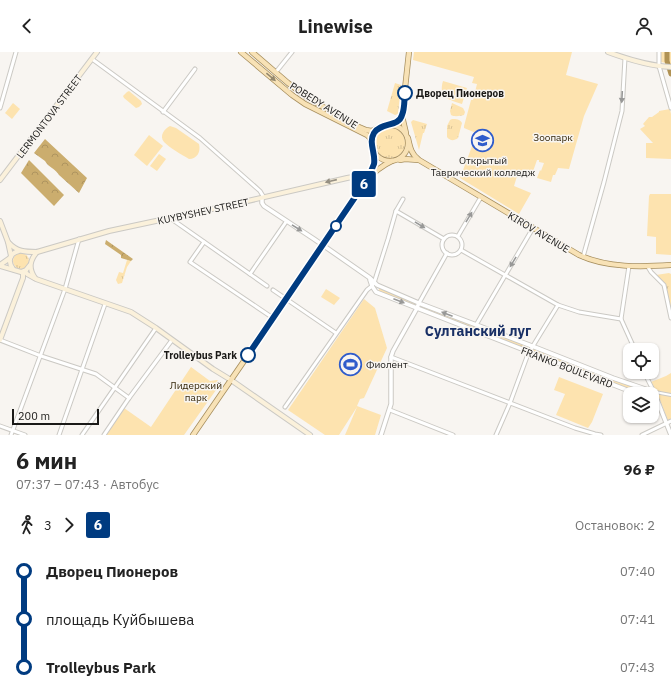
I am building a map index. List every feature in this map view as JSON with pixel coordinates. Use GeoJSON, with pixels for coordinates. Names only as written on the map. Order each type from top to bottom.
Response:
{"type":"FeatureCollection","features":[{"type":"Feature","properties":{"kind":"main road","name":"LERMONTOVA STREET"},"geometry":{"type":"LineString","coordinates":[[0,180],[97,52]]}},
{"type":"Feature","properties":{"kind":"main road","name":"POBEDY AVENUE"},"geometry":{"type":"LineString","coordinates":[[241,52],[305,104],[367,134],[370,138],[372,146]]}},
{"type":"Feature","properties":{"kind":"main road","name":"POBEDY AVENUE"},"geometry":{"type":"LineString","coordinates":[[252,52],[308,98],[366,130],[372,131],[380,127]]}},
{"type":"Feature","properties":{"kind":"main road"},"geometry":{"type":"LineString","coordinates":[[409,52],[402,116],[410,150],[419,160]]}},
{"type":"Feature","properties":{"kind":"main road"},"geometry":{"type":"LineString","coordinates":[[608,52],[625,58],[671,67]]}},
{"type":"Feature","properties":{"kind":"main road"},"geometry":{"type":"LineString","coordinates":[[366,181],[374,164],[372,146],[374,133],[380,127],[397,122],[402,116]]}},
{"type":"Feature","properties":{"kind":"main road"},"geometry":{"type":"LineString","coordinates":[[193,435],[366,181],[384,164],[399,159],[405,154],[408,146],[407,136],[398,126],[389,124]]}},
{"type":"Feature","properties":{"kind":"main road"},"geometry":{"type":"LineString","coordinates":[[372,146],[378,157],[385,161],[405,159],[419,160]]}},
{"type":"Feature","properties":{"kind":"main road","name":"KIROV AVENUE"},"geometry":{"type":"LineString","coordinates":[[419,160],[570,251],[583,257],[598,262],[629,266],[648,267],[670,265]]}},
{"type":"Feature","properties":{"kind":"main road","name":"KUYBYSHEV STREET"},"geometry":{"type":"LineString","coordinates":[[26,252],[37,252],[109,231],[369,174]]}},
{"type":"Feature","properties":{"kind":"main road"},"geometry":{"type":"LineString","coordinates":[[0,221],[8,242],[10,264],[13,269]]}},
{"type":"Feature","properties":{"kind":"main road"},"geometry":{"type":"LineString","coordinates":[[8,242],[26,252],[30,257],[33,275],[36,279]]}},
{"type":"Feature","properties":{"kind":"main road"},"geometry":{"type":"LineString","coordinates":[[0,266],[20,250]]}},
{"type":"Feature","properties":{"kind":"main road"},"geometry":{"type":"LineString","coordinates":[[0,340],[24,272],[28,269],[37,252]]}},
{"type":"Feature","properties":{"kind":"main road"},"geometry":{"type":"LineString","coordinates":[[0,266],[13,269],[16,272],[24,272],[36,279],[131,312],[310,435]]}},
{"type":"Feature","properties":{"kind":"street"},"geometry":{"type":"LineString","coordinates":[[0,108],[16,52]]}},
{"type":"Feature","properties":{"kind":"street"},"geometry":{"type":"LineString","coordinates":[[276,72],[292,52]]}},
{"type":"Feature","properties":{"kind":"street"},"geometry":{"type":"LineString","coordinates":[[659,52],[671,108]]}},
{"type":"Feature","properties":{"kind":"street"},"geometry":{"type":"LineString","coordinates":[[583,257],[622,111],[625,58]]}},
{"type":"Feature","properties":{"kind":"street"},"geometry":{"type":"LineString","coordinates":[[92,59],[200,138],[260,191],[263,205],[370,278],[373,284]]}},
{"type":"Feature","properties":{"kind":"street"},"geometry":{"type":"LineString","coordinates":[[164,112],[195,69]]}},
{"type":"Feature","properties":{"kind":"street"},"geometry":{"type":"LineString","coordinates":[[458,236],[481,197]]}},
{"type":"Feature","properties":{"kind":"street"},"geometry":{"type":"LineString","coordinates":[[285,407],[336,333],[373,284],[396,211],[403,199]]}},
{"type":"Feature","properties":{"kind":"street"},"geometry":{"type":"LineString","coordinates":[[396,211],[444,239]]}},
{"type":"Feature","properties":{"kind":"street"},"geometry":{"type":"LineString","coordinates":[[170,218],[267,286]]}},
{"type":"Feature","properties":{"kind":"street"},"geometry":{"type":"LineString","coordinates":[[250,274],[286,222]]}},
{"type":"Feature","properties":{"kind":"street"},"geometry":{"type":"LineString","coordinates":[[476,325],[533,228]]}},
{"type":"Feature","properties":{"kind":"street"},"geometry":{"type":"LineString","coordinates":[[450,235],[458,236],[462,243],[461,250],[454,255],[450,255],[444,250],[442,243],[444,239],[450,235]]}},
{"type":"Feature","properties":{"kind":"street"},"geometry":{"type":"LineString","coordinates":[[11,435],[65,289],[79,239]]}},
{"type":"Feature","properties":{"kind":"street"},"geometry":{"type":"LineString","coordinates":[[204,242],[190,262],[273,318]]}},
{"type":"Feature","properties":{"kind":"street"},"geometry":{"type":"LineString","coordinates":[[461,250],[558,305],[579,312],[621,319]]}},
{"type":"Feature","properties":{"kind":"street"},"geometry":{"type":"LineString","coordinates":[[381,435],[391,404],[391,357],[393,351],[447,253]]}},
{"type":"Feature","properties":{"kind":"street"},"geometry":{"type":"LineString","coordinates":[[629,266],[621,319],[632,343]]}},
{"type":"Feature","properties":{"kind":"street"},"geometry":{"type":"LineString","coordinates":[[648,267],[664,285],[671,318]]}},
{"type":"Feature","properties":{"kind":"street","name":"FRANKO BOULEVARD"},"geometry":{"type":"LineString","coordinates":[[373,284],[639,387]]}},
{"type":"Feature","properties":{"kind":"street","name":"FRANKO BOULEVARD"},"geometry":{"type":"LineString","coordinates":[[373,284],[376,292],[623,389]]}},
{"type":"Feature","properties":{"kind":"street"},"geometry":{"type":"LineString","coordinates":[[273,290],[336,333]]}},
{"type":"Feature","properties":{"kind":"street"},"geometry":{"type":"LineString","coordinates":[[58,435],[105,304]]}},
{"type":"Feature","properties":{"kind":"street"},"geometry":{"type":"LineString","coordinates":[[496,435],[529,352],[558,305]]}},
{"type":"Feature","properties":{"kind":"street"},"geometry":{"type":"LineString","coordinates":[[82,435],[156,328]]}},
{"type":"Feature","properties":{"kind":"street"},"geometry":{"type":"LineString","coordinates":[[0,340],[41,356],[96,374],[129,398]]}},
{"type":"Feature","properties":{"kind":"street"},"geometry":{"type":"LineString","coordinates":[[104,435],[129,398],[172,340]]}},
{"type":"Feature","properties":{"kind":"street"},"geometry":{"type":"LineString","coordinates":[[391,357],[575,428],[601,435]]}},
{"type":"Feature","properties":{"kind":"street"},"geometry":{"type":"LineString","coordinates":[[659,393],[671,395]]}},
{"type":"Feature","properties":{"kind":"street"},"geometry":{"type":"LineString","coordinates":[[659,405],[671,435]]}},
{"type":"Feature","properties":{"kind":"street"},"geometry":{"type":"LineString","coordinates":[[390,410],[453,435]]}},
{"type":"Feature","properties":{"kind":"street"},"geometry":{"type":"LineString","coordinates":[[642,435],[667,426],[671,421]]}},
{"type":"Feature","properties":{"kind":"street"},"geometry":{"type":"LineString","coordinates":[[0,426],[24,435]]}},
{"type":"Feature","properties":{"kind":"green space","name":"Зоопарк"},"geometry":{"type":"Polygon","coordinates":[[[414,52],[572,52],[566,75],[598,84],[584,116],[569,169],[558,168],[555,175],[553,175],[551,182],[537,178],[544,163],[539,162],[539,160],[537,160],[531,177],[518,173],[514,186],[531,193],[519,214],[460,178],[474,141],[486,148],[491,132],[488,131],[485,134],[480,132],[476,133],[464,128],[471,100],[473,100],[477,84],[472,83],[474,77],[413,60],[414,52]]]}},
{"type":"Feature","properties":{"kind":"green space"},"geometry":{"type":"Polygon","coordinates":[[[660,52],[671,52],[671,64],[661,62],[660,52]]]}},
{"type":"Feature","properties":{"kind":"green space"},"geometry":{"type":"Polygon","coordinates":[[[443,81],[467,88],[462,104],[449,99],[443,94],[443,81]]]}},
{"type":"Feature","properties":{"kind":"green space"},"geometry":{"type":"Polygon","coordinates":[[[395,83],[401,85],[398,114],[395,115],[387,111],[395,83]]]}},
{"type":"Feature","properties":{"kind":"green space"},"geometry":{"type":"Polygon","coordinates":[[[129,91],[141,101],[142,104],[139,107],[136,108],[124,98],[123,96],[129,91]]]}},
{"type":"Feature","properties":{"kind":"green space"},"geometry":{"type":"Polygon","coordinates":[[[13,103],[20,109],[12,119],[5,113],[13,103]]]}},
{"type":"Feature","properties":{"kind":"green space"},"geometry":{"type":"Polygon","coordinates":[[[452,103],[463,108],[465,112],[464,115],[451,115],[450,111],[452,103]]]}},
{"type":"Feature","properties":{"kind":"green space"},"geometry":{"type":"Polygon","coordinates":[[[670,109],[671,159],[646,158],[646,143],[653,143],[640,129],[645,126],[643,124],[649,117],[652,117],[659,111],[670,109]]]}},
{"type":"Feature","properties":{"kind":"green space"},"geometry":{"type":"Polygon","coordinates":[[[452,119],[459,120],[462,123],[458,138],[455,140],[447,137],[447,126],[452,119]]]}},
{"type":"Feature","properties":{"kind":"green space"},"geometry":{"type":"Polygon","coordinates":[[[413,120],[427,124],[419,150],[411,122],[413,120]]]}},
{"type":"Feature","properties":{"kind":"green space"},"geometry":{"type":"Polygon","coordinates":[[[170,126],[176,128],[199,144],[198,154],[194,158],[189,159],[164,142],[162,135],[170,126]]]}},
{"type":"Feature","properties":{"kind":"green space"},"geometry":{"type":"Polygon","coordinates":[[[390,128],[401,132],[405,143],[401,154],[390,158],[379,154],[375,143],[379,132],[390,128]]]}},
{"type":"Feature","properties":{"kind":"green space"},"geometry":{"type":"Polygon","coordinates":[[[149,135],[163,146],[147,166],[134,155],[149,135]]]}},
{"type":"Feature","properties":{"kind":"green space"},"geometry":{"type":"Polygon","coordinates":[[[45,139],[87,178],[79,193],[45,161],[34,153],[45,139]]]}},
{"type":"Feature","properties":{"kind":"green space"},"geometry":{"type":"Polygon","coordinates":[[[159,154],[166,159],[157,171],[150,166],[159,154]]]}},
{"type":"Feature","properties":{"kind":"green space"},"geometry":{"type":"Polygon","coordinates":[[[29,160],[64,195],[54,206],[21,173],[29,160]]]}},
{"type":"Feature","properties":{"kind":"green space"},"geometry":{"type":"Polygon","coordinates":[[[650,194],[671,194],[671,255],[656,254],[656,237],[647,236],[650,194]]]}},
{"type":"Feature","properties":{"kind":"green space"},"geometry":{"type":"Polygon","coordinates":[[[106,240],[133,259],[131,261],[121,258],[121,255],[105,244],[106,240]]]}},
{"type":"Feature","properties":{"kind":"green space"},"geometry":{"type":"Polygon","coordinates":[[[18,253],[24,253],[29,258],[27,267],[24,269],[18,269],[13,264],[13,258],[18,253]]]}},
{"type":"Feature","properties":{"kind":"green space"},"geometry":{"type":"Polygon","coordinates":[[[127,260],[131,261],[127,267],[122,283],[118,284],[116,280],[119,272],[123,273],[127,260]]]}},
{"type":"Feature","properties":{"kind":"green space"},"geometry":{"type":"Polygon","coordinates":[[[671,274],[671,312],[666,288],[656,275],[671,274]]]}},
{"type":"Feature","properties":{"kind":"green space"},"geometry":{"type":"Polygon","coordinates":[[[380,288],[418,304],[417,307],[378,291],[380,288]]]}},
{"type":"Feature","properties":{"kind":"green space"},"geometry":{"type":"Polygon","coordinates":[[[326,289],[340,298],[334,305],[321,297],[326,289]]]}},
{"type":"Feature","properties":{"kind":"green space","name":"Фиолент"},"geometry":{"type":"Polygon","coordinates":[[[364,299],[375,308],[387,348],[364,398],[360,399],[357,406],[381,415],[375,435],[345,435],[357,407],[339,435],[325,435],[288,410],[364,299]]]}},
{"type":"Feature","properties":{"kind":"green space"},"geometry":{"type":"Polygon","coordinates":[[[420,305],[531,346],[529,350],[418,307],[420,305]]]}},
{"type":"Feature","properties":{"kind":"green space"},"geometry":{"type":"Polygon","coordinates":[[[533,347],[612,379],[610,382],[530,351],[533,347]]]}},
{"type":"Feature","properties":{"kind":"green space","name":"Лидерский парк"},"geometry":{"type":"Polygon","coordinates":[[[191,367],[210,381],[217,380],[221,383],[184,435],[106,435],[124,408],[151,427],[191,367]]]}},
{"type":"Feature","properties":{"kind":"green space"},"geometry":{"type":"Polygon","coordinates":[[[671,373],[671,419],[668,421],[659,398],[659,387],[654,387],[651,382],[671,373]]]}},
{"type":"Feature","properties":{"kind":"green space"},"geometry":{"type":"Polygon","coordinates":[[[559,377],[603,394],[592,422],[588,428],[556,415],[565,394],[554,390],[559,377]]]}},
{"type":"Feature","properties":{"kind":"green space"},"geometry":{"type":"Polygon","coordinates":[[[613,379],[636,387],[623,387],[611,383],[613,379]]]}},
{"type":"Feature","properties":{"kind":"waterway"},"geometry":{"type":"LineString","coordinates":[[667,52],[667,61],[671,74]]}},
{"type":"Feature","properties":{"kind":"bus line","name":"6"},"geometry":{"type":"LineString","coordinates":[[248,355],[366,181],[374,164],[372,141],[374,133],[380,127],[399,120],[402,116],[405,93]]}},
{"type":"Feature","properties":{"kind":"place","name":"Дворец Пионеров"},"geometry":{"type":"Point","coordinates":[405,93]}},
{"type":"Feature","properties":{"kind":"place","name":"Открытый Таврический колледж"},"geometry":{"type":"Point","coordinates":[483,140]}},
{"type":"Feature","properties":{"kind":"place","name":"Trolleybus Park"},"geometry":{"type":"Point","coordinates":[248,355]}},
{"type":"Feature","properties":{"kind":"place","name":"Фиолент"},"geometry":{"type":"Point","coordinates":[350,364]}},
{"type":"Feature","properties":{"kind":"district","name":"Султанский луг"},"geometry":{"type":"Point","coordinates":[478,331]}}]}
